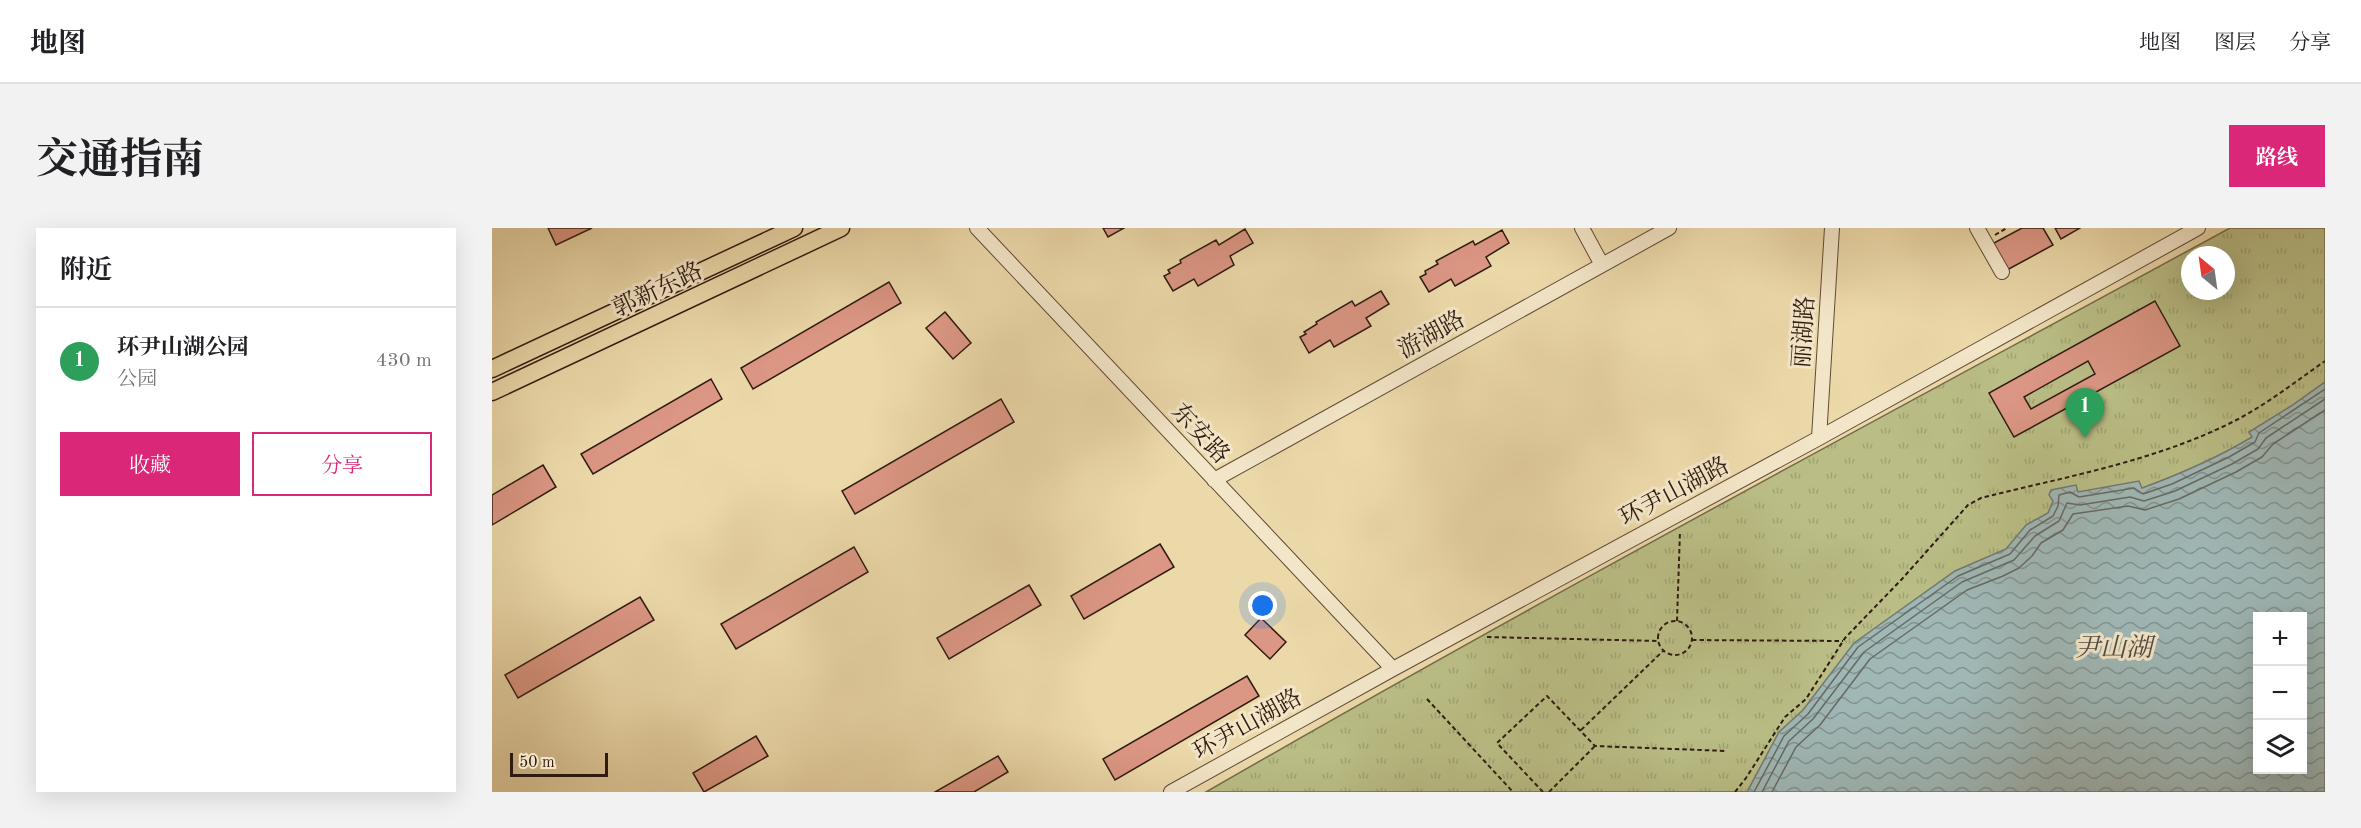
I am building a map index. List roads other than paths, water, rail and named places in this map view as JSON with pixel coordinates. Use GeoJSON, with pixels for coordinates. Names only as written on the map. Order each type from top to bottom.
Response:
{"type":"FeatureCollection","features":[{"type":"Feature","properties":{"kind":"main road","name":"郭新东路"},"geometry":{"type":"LineString","coordinates":[[492,369],[794,228]]}},
{"type":"Feature","properties":{"kind":"main road","name":"郭新东路"},"geometry":{"type":"LineString","coordinates":[[492,392],[841,228]]}},
{"type":"Feature","properties":{"kind":"street","name":"东安路"},"geometry":{"type":"LineString","coordinates":[[976,228],[1393,669]]}},
{"type":"Feature","properties":{"kind":"street"},"geometry":{"type":"LineString","coordinates":[[1582,228],[1602,264]]}},
{"type":"Feature","properties":{"kind":"street","name":"游湖路"},"geometry":{"type":"LineString","coordinates":[[1214,480],[1669,228]]}},
{"type":"Feature","properties":{"kind":"street","name":"丽湖路"},"geometry":{"type":"LineString","coordinates":[[1819,438],[1832,228]]}},
{"type":"Feature","properties":{"kind":"street"},"geometry":{"type":"LineString","coordinates":[[1977,228],[2002,272]]}},
{"type":"Feature","properties":{"kind":"street","name":"环尹山湖路"},"geometry":{"type":"LineString","coordinates":[[1171,792],[2198,228]]}},
{"type":"Feature","properties":{"kind":"water","name":"尹山湖"},"geometry":{"type":"Polygon","coordinates":[[[2325,382],[2325,792],[1747,792],[1779,732],[1803,710],[1854,643],[1955,571],[2006,549],[2026,525],[2048,513],[2053,501],[2049,495],[2051,490],[2076,485],[2078,492],[2139,481],[2142,488],[2239,445],[2252,437],[2249,432],[2325,382]]]}},
{"type":"Feature","properties":{"kind":"place","name":"环尹山湖公园"},"geometry":{"type":"Point","coordinates":[2085,438]}}]}
